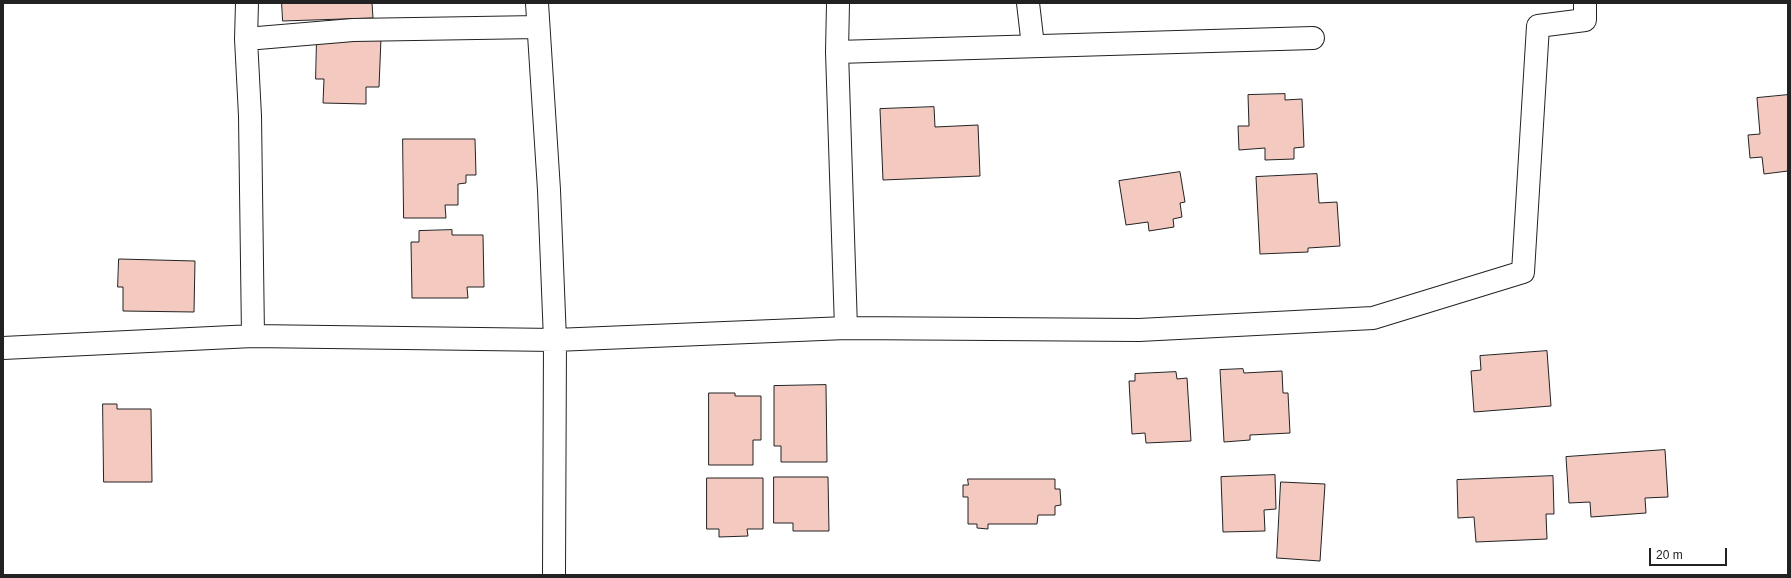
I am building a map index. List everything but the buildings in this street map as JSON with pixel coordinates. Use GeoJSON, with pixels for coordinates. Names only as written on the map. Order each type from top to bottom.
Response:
{"type":"FeatureCollection","features":[{"type":"Feature","properties":{"kind":"street"},"geometry":{"type":"LineString","coordinates":[[247,3],[246,39],[250,116],[253,336]]}},
{"type":"Feature","properties":{"kind":"street"},"geometry":{"type":"LineString","coordinates":[[537,3],[549,190],[555,340],[554,575]]}},
{"type":"Feature","properties":{"kind":"street"},"geometry":{"type":"LineString","coordinates":[[838,3],[837,52],[846,328]]}},
{"type":"Feature","properties":{"kind":"street"},"geometry":{"type":"LineString","coordinates":[[1028,3],[1033,46]]}},
{"type":"Feature","properties":{"kind":"street"},"geometry":{"type":"LineString","coordinates":[[3,348],[253,336],[555,340],[846,328],[1139,330],[1373,318],[1523,272],[1538,26],[1585,20],[1585,3]]}},
{"type":"Feature","properties":{"kind":"street"},"geometry":{"type":"LineString","coordinates":[[246,39],[353,30],[538,27]]}},
{"type":"Feature","properties":{"kind":"street"},"geometry":{"type":"LineString","coordinates":[[837,52],[1313,38]]}}]}
